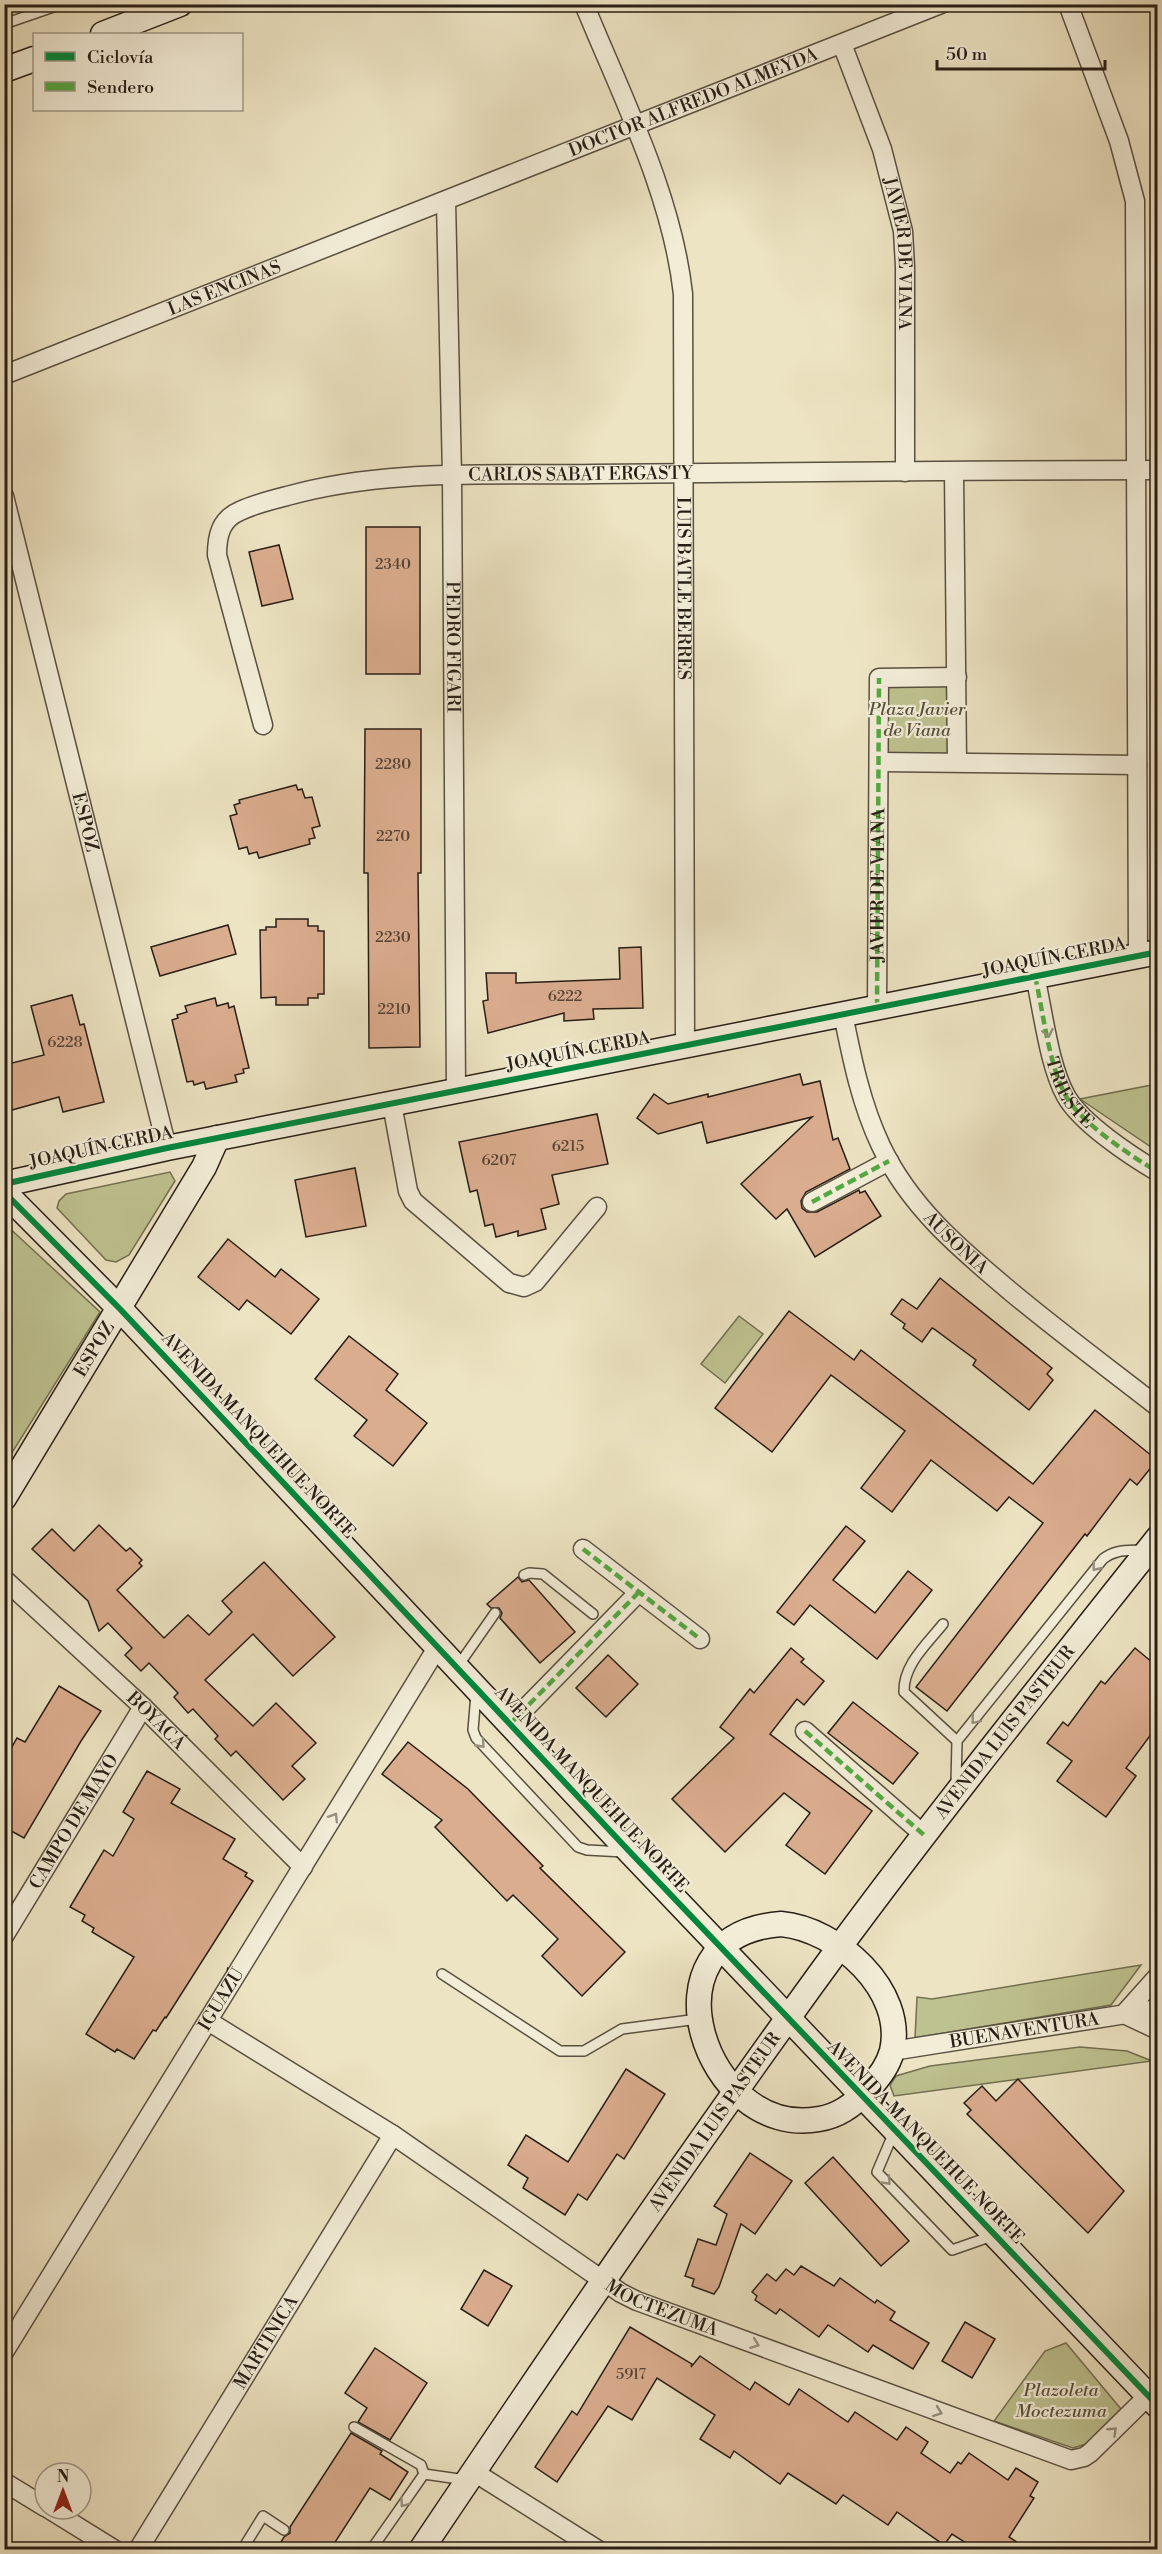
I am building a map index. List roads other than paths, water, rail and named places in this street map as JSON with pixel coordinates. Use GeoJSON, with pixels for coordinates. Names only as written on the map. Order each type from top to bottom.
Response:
{"type":"FeatureCollection","features":[{"type":"Feature","properties":{"kind":"street"},"geometry":{"type":"LineString","coordinates":[[106,33],[180,4]]}},
{"type":"Feature","properties":{"kind":"street","name":"LUIS BATLE BERRES"},"geometry":{"type":"LineString","coordinates":[[584,4],[661,197],[680,268],[683,333],[685,1046]]}},
{"type":"Feature","properties":{"kind":"street","name":"DOCTOR ALFREDO ALMEYDA"},"geometry":{"type":"LineString","coordinates":[[446,201],[941,4]]}},
{"type":"Feature","properties":{"kind":"street"},"geometry":{"type":"LineString","coordinates":[[1068,4],[1119,141],[1135,201],[1137,765],[1148,954]]}},
{"type":"Feature","properties":{"kind":"street","name":"JAVIER DE VIANA"},"geometry":{"type":"LineString","coordinates":[[842,44],[882,149],[903,231],[905,472]]}},
{"type":"Feature","properties":{"kind":"street"},"geometry":{"type":"LineString","coordinates":[[4,70],[33,59]]}},
{"type":"Feature","properties":{"kind":"street","name":"LAS ENCINAS"},"geometry":{"type":"LineString","coordinates":[[4,375],[446,201]]}},
{"type":"Feature","properties":{"kind":"street","name":"PEDRO FIGARI"},"geometry":{"type":"LineString","coordinates":[[446,201],[453,476],[456,1091]]}},
{"type":"Feature","properties":{"kind":"street","name":"CARLOS SABAT ERGASTY"},"geometry":{"type":"LineString","coordinates":[[263,725],[217,555],[217,537],[224,522],[238,512],[322,486],[378,478],[453,476],[1158,470]]}},
{"type":"Feature","properties":{"kind":"street"},"geometry":{"type":"LineString","coordinates":[[954,472],[957,762]]}},
{"type":"Feature","properties":{"kind":"street","name":"ESPOZ"},"geometry":{"type":"LineString","coordinates":[[4,496],[167,1148]]}},
{"type":"Feature","properties":{"kind":"street","name":"JAVIER DE VIANA"},"geometry":{"type":"LineString","coordinates":[[876,1008],[879,678],[957,676]]}},
{"type":"Feature","properties":{"kind":"street"},"geometry":{"type":"LineString","coordinates":[[879,762],[1137,765]]}},
{"type":"Feature","properties":{"kind":"street","name":"JOAQUÍN CERDA"},"geometry":{"type":"LineString","coordinates":[[4,1184],[167,1148],[1148,954]]}},
{"type":"Feature","properties":{"kind":"street","name":"TRIESTE"},"geometry":{"type":"LineString","coordinates":[[1035,976],[1056,1073],[1066,1097],[1083,1118],[1158,1172]]}},
{"type":"Feature","properties":{"kind":"street","name":"AUSONIA"},"geometry":{"type":"LineString","coordinates":[[843,1014],[862,1098],[873,1129],[889,1161],[924,1213],[952,1242],[1037,1313],[1158,1407]]}},
{"type":"Feature","properties":{"kind":"street"},"geometry":{"type":"LineString","coordinates":[[392,1104],[408,1191],[413,1201],[509,1283],[524,1287],[535,1282],[597,1207]]}},
{"type":"Feature","properties":{"kind":"street","name":"ESPOZ"},"geometry":{"type":"LineString","coordinates":[[4,1498],[120,1309],[204,1167],[217,1138]]}},
{"type":"Feature","properties":{"kind":"street"},"geometry":{"type":"LineString","coordinates":[[812,1202],[889,1161]]}},
{"type":"Feature","properties":{"kind":"street","name":"AVENIDA MANQUEHUE NORTE"},"geometry":{"type":"LineString","coordinates":[[4,1192],[120,1309],[630,1852],[1153,2401]]}},
{"type":"Feature","properties":{"kind":"street","name":"AVENIDA LUIS PASTEUR"},"geometry":{"type":"LineString","coordinates":[[421,2550],[604,2282],[840,1947],[955,1795],[1153,1544]]}},
{"type":"Feature","properties":{"kind":"street"},"geometry":{"type":"LineString","coordinates":[[583,1549],[699,1639]]}},
{"type":"Feature","properties":{"kind":"street","name":"BOYACÁ"},"geometry":{"type":"LineString","coordinates":[[4,1579],[143,1707],[303,1867]]}},
{"type":"Feature","properties":{"kind":"street"},"geometry":{"type":"LineString","coordinates":[[510,1724],[639,1592]]}},
{"type":"Feature","properties":{"kind":"street","name":"IGUAZÚ"},"geometry":{"type":"LineString","coordinates":[[4,2352],[438,1648]]}},
{"type":"Feature","properties":{"kind":"street","name":"CAMPO DE MAYO"},"geometry":{"type":"LineString","coordinates":[[4,1936],[143,1707]]}},
{"type":"Feature","properties":{"kind":"street"},"geometry":{"type":"LineString","coordinates":[[805,1731],[924,1835]]}},
{"type":"Feature","properties":{"kind":"street"},"geometry":{"type":"LineString","coordinates":[[782,1924],[794,1925],[817,1932],[840,1947],[867,1971],[882,1993],[891,2020],[891,2051],[879,2078],[852,2105],[835,2115],[822,2119],[795,2121],[767,2114],[737,2091],[714,2060],[706,2043],[698,2019],[698,1993],[706,1968],[721,1948],[754,1928],[782,1924]]}},
{"type":"Feature","properties":{"kind":"street"},"geometry":{"type":"LineString","coordinates":[[1158,1976],[1124,2014],[1158,2030]]}},
{"type":"Feature","properties":{"kind":"street","name":"BUENAVENTURA"},"geometry":{"type":"LineString","coordinates":[[891,2051],[1158,2009]]}},
{"type":"Feature","properties":{"kind":"street","name":"MOCTEZUMA"},"geometry":{"type":"LineString","coordinates":[[208,2021],[393,2135],[604,2282],[637,2301],[1071,2460],[1090,2453],[1153,2401]]}},
{"type":"Feature","properties":{"kind":"street","name":"MARTINICA"},"geometry":{"type":"LineString","coordinates":[[138,2550],[393,2135]]}},
{"type":"Feature","properties":{"kind":"street"},"geometry":{"type":"LineString","coordinates":[[471,2476],[598,2550]]}},
{"type":"Feature","properties":{"kind":"street"},"geometry":{"type":"LineString","coordinates":[[4,2482],[33,2500]]}},
{"type":"Feature","properties":{"kind":"street"},"geometry":{"type":"LineString","coordinates":[[68,2521],[115,2550]]}},
{"type":"Feature","properties":{"kind":"lane"},"geometry":{"type":"LineString","coordinates":[[4,24],[62,4]]}},
{"type":"Feature","properties":{"kind":"lane"},"geometry":{"type":"LineString","coordinates":[[955,1795],[957,1742],[1103,1559],[1110,1553],[1153,1544]]}},
{"type":"Feature","properties":{"kind":"lane"},"geometry":{"type":"LineString","coordinates":[[524,1575],[543,1574],[593,1614]]}},
{"type":"Feature","properties":{"kind":"lane"},"geometry":{"type":"LineString","coordinates":[[457,1668],[495,1613]]}},
{"type":"Feature","properties":{"kind":"lane"},"geometry":{"type":"LineString","coordinates":[[943,1624],[910,1666],[903,1679],[904,1692],[957,1742]]}},
{"type":"Feature","properties":{"kind":"lane"},"geometry":{"type":"LineString","coordinates":[[476,1689],[473,1734],[570,1839],[581,1849],[630,1852]]}},
{"type":"Feature","properties":{"kind":"lane"},"geometry":{"type":"LineString","coordinates":[[442,1974],[560,2051],[584,2051],[622,2029],[698,2019]]}},
{"type":"Feature","properties":{"kind":"lane"},"geometry":{"type":"LineString","coordinates":[[895,2130],[878,2172],[952,2250],[995,2235]]}},
{"type":"Feature","properties":{"kind":"lane"},"geometry":{"type":"LineString","coordinates":[[354,2427],[421,2464],[424,2474]]}},
{"type":"Feature","properties":{"kind":"lane"},"geometry":{"type":"LineString","coordinates":[[424,2474],[471,2476]]}},
{"type":"Feature","properties":{"kind":"lane"},"geometry":{"type":"LineString","coordinates":[[371,2550],[424,2474]]}},
{"type":"Feature","properties":{"kind":"lane"},"geometry":{"type":"LineString","coordinates":[[242,2550],[263,2516],[284,2530]]}},
{"type":"Feature","properties":{"kind":"park label","name":"Plaza Javier de Viana"},"geometry":{"type":"Point","coordinates":[917,719]}},
{"type":"Feature","properties":{"kind":"park label","name":"Plazoleta Moctezuma"},"geometry":{"type":"Point","coordinates":[1061,2400]}}]}
